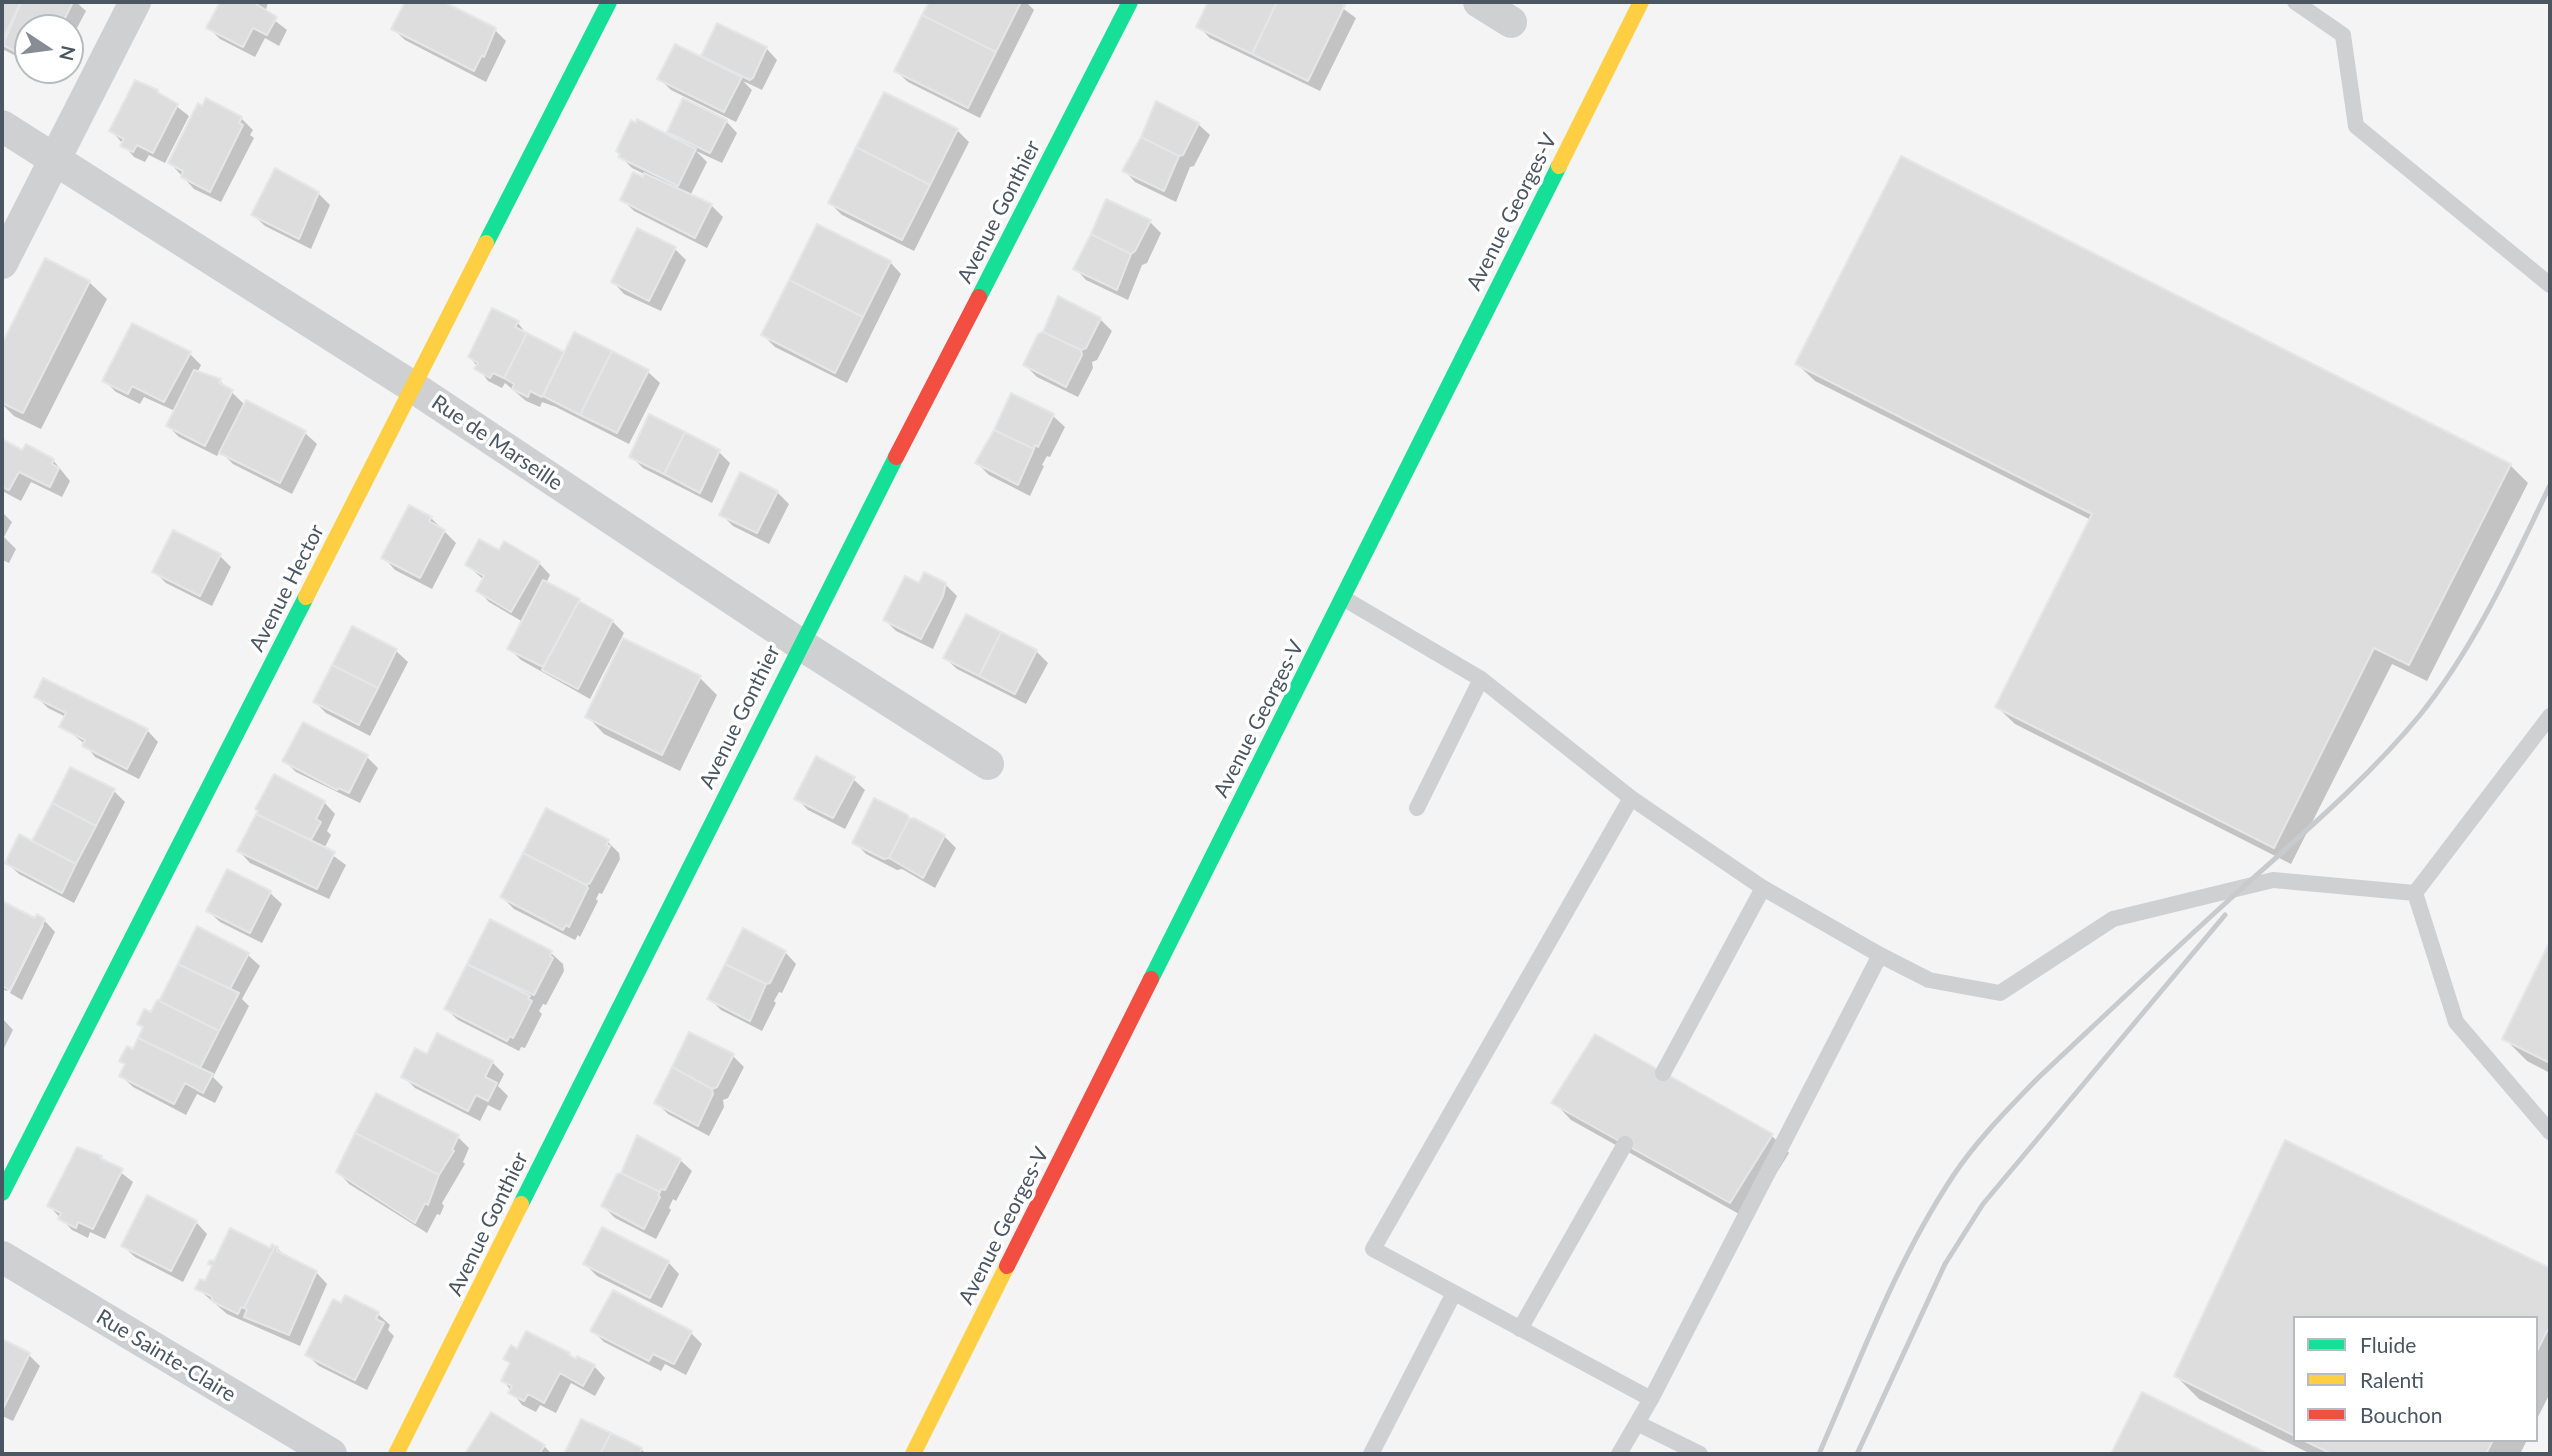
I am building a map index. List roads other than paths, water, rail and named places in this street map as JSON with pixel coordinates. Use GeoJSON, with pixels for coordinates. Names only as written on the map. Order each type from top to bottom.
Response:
{"type":"FeatureCollection","features":[{"type":"Feature","properties":{"kind":"street"},"geometry":{"type":"LineString","coordinates":[[2,263],[135,2]]}},
{"type":"Feature","properties":{"kind":"street","name":"Avenue Hector"},"geometry":{"type":"LineString","coordinates":[[2,1193],[608,2]]}},
{"type":"Feature","properties":{"kind":"street","name":"Avenue Gonthier"},"geometry":{"type":"LineString","coordinates":[[396,1454],[800,644],[1130,2]]}},
{"type":"Feature","properties":{"kind":"street"},"geometry":{"type":"LineString","coordinates":[[1479,2],[1511,22]]}},
{"type":"Feature","properties":{"kind":"street","name":"Avenue Georges-V"},"geometry":{"type":"LineString","coordinates":[[913,1454],[1641,2]]}},
{"type":"Feature","properties":{"kind":"street","name":"Rue de Marseille"},"geometry":{"type":"LineString","coordinates":[[2,126],[413,387],[800,644],[988,764]]}},
{"type":"Feature","properties":{"kind":"street","name":"Rue Sainte-Claire"},"geometry":{"type":"LineString","coordinates":[[2,1257],[331,1454]]}},
{"type":"Feature","properties":{"kind":"lane"},"geometry":{"type":"LineString","coordinates":[[2295,2],[2343,35],[2357,126],[2550,285]]}},
{"type":"Feature","properties":{"kind":"lane"},"geometry":{"type":"LineString","coordinates":[[1343,598],[1480,678],[1631,799],[1763,888],[1880,955],[1929,979],[2000,993],[2113,919],[2273,880],[2415,893]]}},
{"type":"Feature","properties":{"kind":"lane"},"geometry":{"type":"LineString","coordinates":[[1417,807],[1480,678]]}},
{"type":"Feature","properties":{"kind":"lane"},"geometry":{"type":"LineString","coordinates":[[2415,893],[2550,716]]}},
{"type":"Feature","properties":{"kind":"lane"},"geometry":{"type":"LineString","coordinates":[[1631,799],[1373,1249],[1651,1399]]}},
{"type":"Feature","properties":{"kind":"lane"},"geometry":{"type":"LineString","coordinates":[[1663,1073],[1763,888]]}},
{"type":"Feature","properties":{"kind":"lane"},"geometry":{"type":"LineString","coordinates":[[2415,893],[2456,1022],[2550,1132]]}},
{"type":"Feature","properties":{"kind":"lane"},"geometry":{"type":"LineString","coordinates":[[1619,1454],[1651,1399],[1880,955]]}},
{"type":"Feature","properties":{"kind":"lane"},"geometry":{"type":"LineString","coordinates":[[1520,1329],[1625,1144]]}},
{"type":"Feature","properties":{"kind":"lane"},"geometry":{"type":"LineString","coordinates":[[1371,1454],[1454,1293]]}},
{"type":"Feature","properties":{"kind":"lane"},"geometry":{"type":"LineString","coordinates":[[1637,1423],[1700,1454]]}},
{"type":"Feature","properties":{"kind":"railway"},"geometry":{"type":"LineString","coordinates":[[1819,1454],[1896,1277],[1962,1163],[2037,1079],[2328,810],[2376,764],[2420,715],[2440,689],[2475,633],[2507,575],[2550,485]]}},
{"type":"Feature","properties":{"kind":"railway"},"geometry":{"type":"LineString","coordinates":[[1857,1454],[1945,1264],[1983,1204],[2225,915]]}}]}
